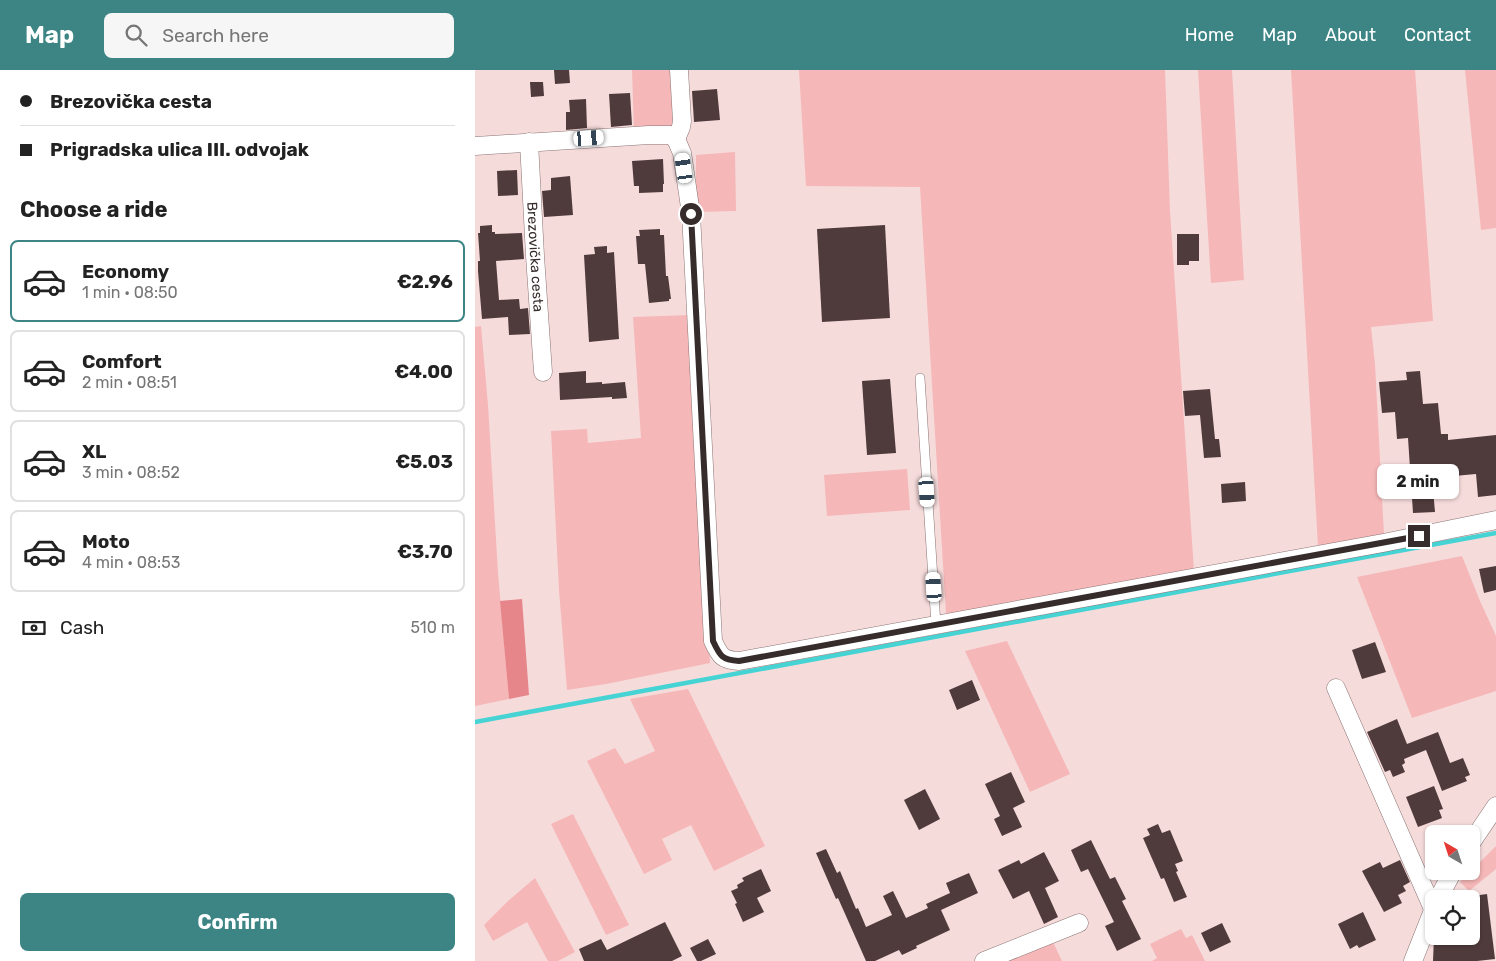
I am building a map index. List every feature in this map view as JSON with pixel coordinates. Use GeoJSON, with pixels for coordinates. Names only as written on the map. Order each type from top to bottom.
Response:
{"type":"FeatureCollection","features":[{"type":"Feature","properties":{"kind":"street"},"geometry":{"type":"LineString","coordinates":[[676,139],[682,121],[679,70]]}},
{"type":"Feature","properties":{"kind":"street"},"geometry":{"type":"LineString","coordinates":[[475,146],[649,135],[670,135],[676,139],[681,153],[691,214],[713,641],[719,655],[727,660],[739,661],[1383,543],[1496,520]]}},
{"type":"Feature","properties":{"kind":"street","name":"Brezovička cesta"},"geometry":{"type":"LineString","coordinates":[[529,142],[543,372]]}},
{"type":"Feature","properties":{"kind":"street"},"geometry":{"type":"LineString","coordinates":[[1336,688],[1428,890]]}},
{"type":"Feature","properties":{"kind":"street"},"geometry":{"type":"LineString","coordinates":[[1480,830],[1496,806]]}},
{"type":"Feature","properties":{"kind":"street"},"geometry":{"type":"LineString","coordinates":[[984,961],[1079,923]]}},
{"type":"Feature","properties":{"kind":"street"},"geometry":{"type":"LineString","coordinates":[[1413,961],[1425,930]]}},
{"type":"Feature","properties":{"kind":"lane"},"geometry":{"type":"LineString","coordinates":[[919,378],[936,625]]}},
{"type":"Feature","properties":{"kind":"shaded area"},"geometry":{"type":"Polygon","coordinates":[[[632,70],[674,70],[673,129],[634,132],[632,70]]]}},
{"type":"Feature","properties":{"kind":"shaded area"},"geometry":{"type":"Polygon","coordinates":[[[799,70],[1165,70],[1170,211],[1194,571],[946,614],[920,187],[806,186],[799,70]]]}},
{"type":"Feature","properties":{"kind":"shaded area"},"geometry":{"type":"Polygon","coordinates":[[[1198,70],[1232,70],[1244,280],[1211,283],[1198,70]]]}},
{"type":"Feature","properties":{"kind":"shaded area"},"geometry":{"type":"Polygon","coordinates":[[[1291,70],[1415,70],[1433,321],[1371,327],[1375,364],[1384,535],[1318,547],[1291,70]]]}},
{"type":"Feature","properties":{"kind":"shaded area"},"geometry":{"type":"Polygon","coordinates":[[[1465,70],[1496,70],[1496,228],[1481,230],[1465,70]]]}},
{"type":"Feature","properties":{"kind":"shaded area"},"geometry":{"type":"Polygon","coordinates":[[[735,152],[736,211],[696,212],[696,155],[735,152]]]}},
{"type":"Feature","properties":{"kind":"shaded area"},"geometry":{"type":"Polygon","coordinates":[[[691,315],[710,663],[567,690],[559,590],[551,431],[587,429],[588,443],[641,438],[633,317],[691,315]]]}},
{"type":"Feature","properties":{"kind":"shaded area"},"geometry":{"type":"Polygon","coordinates":[[[481,326],[488,405],[498,573],[509,699],[475,706],[475,327],[481,326]]]}},
{"type":"Feature","properties":{"kind":"shaded area"},"geometry":{"type":"Polygon","coordinates":[[[907,469],[910,510],[827,516],[824,475],[907,469]]]}},
{"type":"Feature","properties":{"kind":"shaded area"},"geometry":{"type":"Polygon","coordinates":[[[1462,556],[1496,636],[1496,691],[1412,718],[1357,577],[1462,556]]]}},
{"type":"Feature","properties":{"kind":"shaded area"},"geometry":{"type":"Polygon","coordinates":[[[522,599],[529,695],[509,699],[500,601],[522,599]]]}},
{"type":"Feature","properties":{"kind":"shaded area"},"geometry":{"type":"Polygon","coordinates":[[[1007,641],[1070,774],[1030,792],[965,651],[1007,641]]]}},
{"type":"Feature","properties":{"kind":"shaded area"},"geometry":{"type":"Polygon","coordinates":[[[688,689],[765,846],[714,871],[691,825],[662,839],[672,860],[644,874],[587,761],[615,748],[625,764],[655,751],[630,699],[688,689]]]}},
{"type":"Feature","properties":{"kind":"shaded area"},"geometry":{"type":"Polygon","coordinates":[[[573,814],[629,925],[606,935],[551,824],[573,814]]]}},
{"type":"Feature","properties":{"kind":"shaded area"},"geometry":{"type":"Polygon","coordinates":[[[1496,846],[1496,869],[1468,890],[1460,882],[1462,880],[1480,880],[1480,862],[1496,846]]]}},
{"type":"Feature","properties":{"kind":"shaded area"},"geometry":{"type":"Polygon","coordinates":[[[535,878],[575,952],[558,961],[548,961],[527,922],[493,941],[484,925],[535,878]]]}},
{"type":"Feature","properties":{"kind":"shaded area"},"geometry":{"type":"Polygon","coordinates":[[[1181,929],[1186,938],[1192,935],[1205,961],[1152,961],[1157,958],[1150,944],[1181,929]]]}},
{"type":"Feature","properties":{"kind":"shaded area"},"geometry":{"type":"Polygon","coordinates":[[[1052,940],[1062,961],[999,961],[1052,940]]]}},
{"type":"Feature","properties":{"kind":"building"},"geometry":{"type":"Polygon","coordinates":[[[554,70],[569,70],[570,83],[555,84],[554,70]]]}},
{"type":"Feature","properties":{"kind":"building"},"geometry":{"type":"Polygon","coordinates":[[[530,82],[543,82],[544,96],[531,97],[530,82]]]}},
{"type":"Feature","properties":{"kind":"building"},"geometry":{"type":"Polygon","coordinates":[[[717,89],[720,120],[694,122],[692,91],[717,89]]]}},
{"type":"Feature","properties":{"kind":"building"},"geometry":{"type":"Polygon","coordinates":[[[630,93],[632,125],[611,127],[609,94],[630,93]]]}},
{"type":"Feature","properties":{"kind":"building"},"geometry":{"type":"Polygon","coordinates":[[[586,99],[587,128],[566,130],[566,112],[570,112],[569,100],[586,99]]]}},
{"type":"Feature","properties":{"kind":"building"},"geometry":{"type":"Polygon","coordinates":[[[663,159],[663,192],[639,193],[639,186],[634,186],[632,161],[663,159]]]}},
{"type":"Feature","properties":{"kind":"building"},"geometry":{"type":"Polygon","coordinates":[[[517,170],[518,195],[498,196],[497,171],[517,170]]]}},
{"type":"Feature","properties":{"kind":"building"},"geometry":{"type":"Polygon","coordinates":[[[570,176],[573,215],[544,217],[542,191],[551,190],[551,178],[570,176]]]}},
{"type":"Feature","properties":{"kind":"building"},"geometry":{"type":"Polygon","coordinates":[[[492,225],[492,232],[495,232],[495,234],[522,233],[524,259],[496,261],[499,300],[519,299],[520,309],[528,308],[530,334],[509,335],[508,317],[482,319],[478,271],[478,261],[480,261],[478,233],[480,233],[480,226],[492,225]]]}},
{"type":"Feature","properties":{"kind":"building"},"geometry":{"type":"Polygon","coordinates":[[[885,225],[890,318],[822,322],[817,229],[885,225]]]}},
{"type":"Feature","properties":{"kind":"building"},"geometry":{"type":"Polygon","coordinates":[[[660,229],[660,235],[664,235],[666,276],[668,276],[671,299],[669,301],[649,303],[645,264],[638,264],[636,236],[640,236],[639,230],[660,229]]]}},
{"type":"Feature","properties":{"kind":"building"},"geometry":{"type":"Polygon","coordinates":[[[1177,234],[1199,234],[1199,261],[1189,261],[1189,265],[1177,265],[1177,234]]]}},
{"type":"Feature","properties":{"kind":"building"},"geometry":{"type":"Polygon","coordinates":[[[607,246],[607,253],[614,252],[619,339],[589,342],[584,255],[595,254],[594,247],[607,246]]]}},
{"type":"Feature","properties":{"kind":"building"},"geometry":{"type":"Polygon","coordinates":[[[586,371],[586,383],[625,382],[627,398],[560,400],[559,373],[586,371]]]}},
{"type":"Feature","properties":{"kind":"building"},"geometry":{"type":"Polygon","coordinates":[[[1420,371],[1423,404],[1438,403],[1441,434],[1448,434],[1448,440],[1496,435],[1496,495],[1478,497],[1476,474],[1432,478],[1435,512],[1413,513],[1408,438],[1397,439],[1395,412],[1382,413],[1379,382],[1407,380],[1406,372],[1420,371]]]}},
{"type":"Feature","properties":{"kind":"building"},"geometry":{"type":"Polygon","coordinates":[[[890,379],[896,453],[867,455],[862,381],[890,379]]]}},
{"type":"Feature","properties":{"kind":"building"},"geometry":{"type":"Polygon","coordinates":[[[1210,389],[1215,439],[1219,439],[1221,457],[1204,458],[1200,415],[1185,416],[1183,391],[1210,389]]]}},
{"type":"Feature","properties":{"kind":"building"},"geometry":{"type":"Polygon","coordinates":[[[1245,482],[1246,501],[1222,503],[1221,484],[1245,482]]]}},
{"type":"Feature","properties":{"kind":"building"},"geometry":{"type":"Polygon","coordinates":[[[1496,566],[1496,590],[1484,593],[1479,569],[1496,566]]]}},
{"type":"Feature","properties":{"kind":"building"},"geometry":{"type":"Polygon","coordinates":[[[1375,642],[1386,672],[1362,679],[1352,650],[1375,642]]]}},
{"type":"Feature","properties":{"kind":"building"},"geometry":{"type":"Polygon","coordinates":[[[972,680],[980,700],[957,710],[949,690],[972,680]]]}},
{"type":"Feature","properties":{"kind":"building"},"geometry":{"type":"Polygon","coordinates":[[[1397,719],[1407,744],[1438,732],[1450,763],[1463,758],[1470,775],[1465,777],[1467,781],[1442,791],[1426,750],[1404,759],[1405,763],[1402,765],[1405,772],[1393,777],[1390,770],[1385,772],[1367,732],[1397,719]]]}},
{"type":"Feature","properties":{"kind":"building"},"geometry":{"type":"Polygon","coordinates":[[[1011,772],[1025,802],[1013,808],[1022,827],[1002,836],[994,819],[1000,816],[985,784],[1011,772]]]}},
{"type":"Feature","properties":{"kind":"building"},"geometry":{"type":"Polygon","coordinates":[[[1434,786],[1443,809],[1439,810],[1442,818],[1418,827],[1406,797],[1434,786]]]}},
{"type":"Feature","properties":{"kind":"building"},"geometry":{"type":"Polygon","coordinates":[[[925,789],[940,819],[919,830],[904,800],[925,789]]]}},
{"type":"Feature","properties":{"kind":"building"},"geometry":{"type":"Polygon","coordinates":[[[1158,824],[1162,833],[1170,830],[1183,861],[1175,864],[1178,871],[1176,872],[1187,897],[1174,902],[1164,878],[1161,879],[1143,838],[1150,835],[1147,829],[1158,824]]]}},
{"type":"Feature","properties":{"kind":"building"},"geometry":{"type":"Polygon","coordinates":[[[1091,840],[1110,879],[1115,877],[1126,899],[1122,901],[1141,939],[1117,951],[1105,926],[1114,922],[1088,869],[1081,872],[1071,850],[1091,840]]]}},
{"type":"Feature","properties":{"kind":"building"},"geometry":{"type":"Polygon","coordinates":[[[826,849],[837,873],[840,871],[866,927],[892,915],[883,896],[893,891],[906,918],[928,908],[926,904],[950,893],[946,883],[969,873],[978,893],[941,910],[950,930],[916,946],[917,948],[902,955],[899,950],[875,961],[866,961],[816,853],[826,849]]]}},
{"type":"Feature","properties":{"kind":"building"},"geometry":{"type":"Polygon","coordinates":[[[1044,852],[1059,881],[1045,888],[1058,917],[1044,924],[1029,891],[1013,899],[998,870],[1019,860],[1021,864],[1044,852]]]}},
{"type":"Feature","properties":{"kind":"building"},"geometry":{"type":"Polygon","coordinates":[[[1400,860],[1410,882],[1403,886],[1406,891],[1398,895],[1402,903],[1384,912],[1362,871],[1380,862],[1383,868],[1400,860]]]}},
{"type":"Feature","properties":{"kind":"building"},"geometry":{"type":"Polygon","coordinates":[[[761,869],[771,891],[757,898],[764,912],[743,922],[731,891],[738,888],[737,885],[744,881],[742,878],[761,869]]]}},
{"type":"Feature","properties":{"kind":"building"},"geometry":{"type":"Polygon","coordinates":[[[1487,894],[1495,959],[1433,961],[1434,945],[1480,945],[1480,895],[1487,894]]]}},
{"type":"Feature","properties":{"kind":"building"},"geometry":{"type":"Polygon","coordinates":[[[1363,912],[1376,940],[1359,948],[1357,945],[1350,949],[1338,924],[1363,912]]]}},
{"type":"Feature","properties":{"kind":"building"},"geometry":{"type":"Polygon","coordinates":[[[665,922],[682,956],[672,961],[584,961],[579,949],[601,939],[607,950],[665,922]]]}},
{"type":"Feature","properties":{"kind":"building"},"geometry":{"type":"Polygon","coordinates":[[[1222,923],[1231,942],[1210,952],[1201,933],[1222,923]]]}},
{"type":"Feature","properties":{"kind":"building"},"geometry":{"type":"Polygon","coordinates":[[[708,939],[716,954],[697,961],[690,948],[708,939]]]}},
{"type":"Feature","properties":{"kind":"waterway"},"geometry":{"type":"LineString","coordinates":[[475,722],[1496,533]]}},
{"type":"Feature","properties":{"kind":"route"},"geometry":{"type":"LineString","coordinates":[[691,214],[713,641],[719,655],[727,660],[739,661],[1419,536]]}}]}
